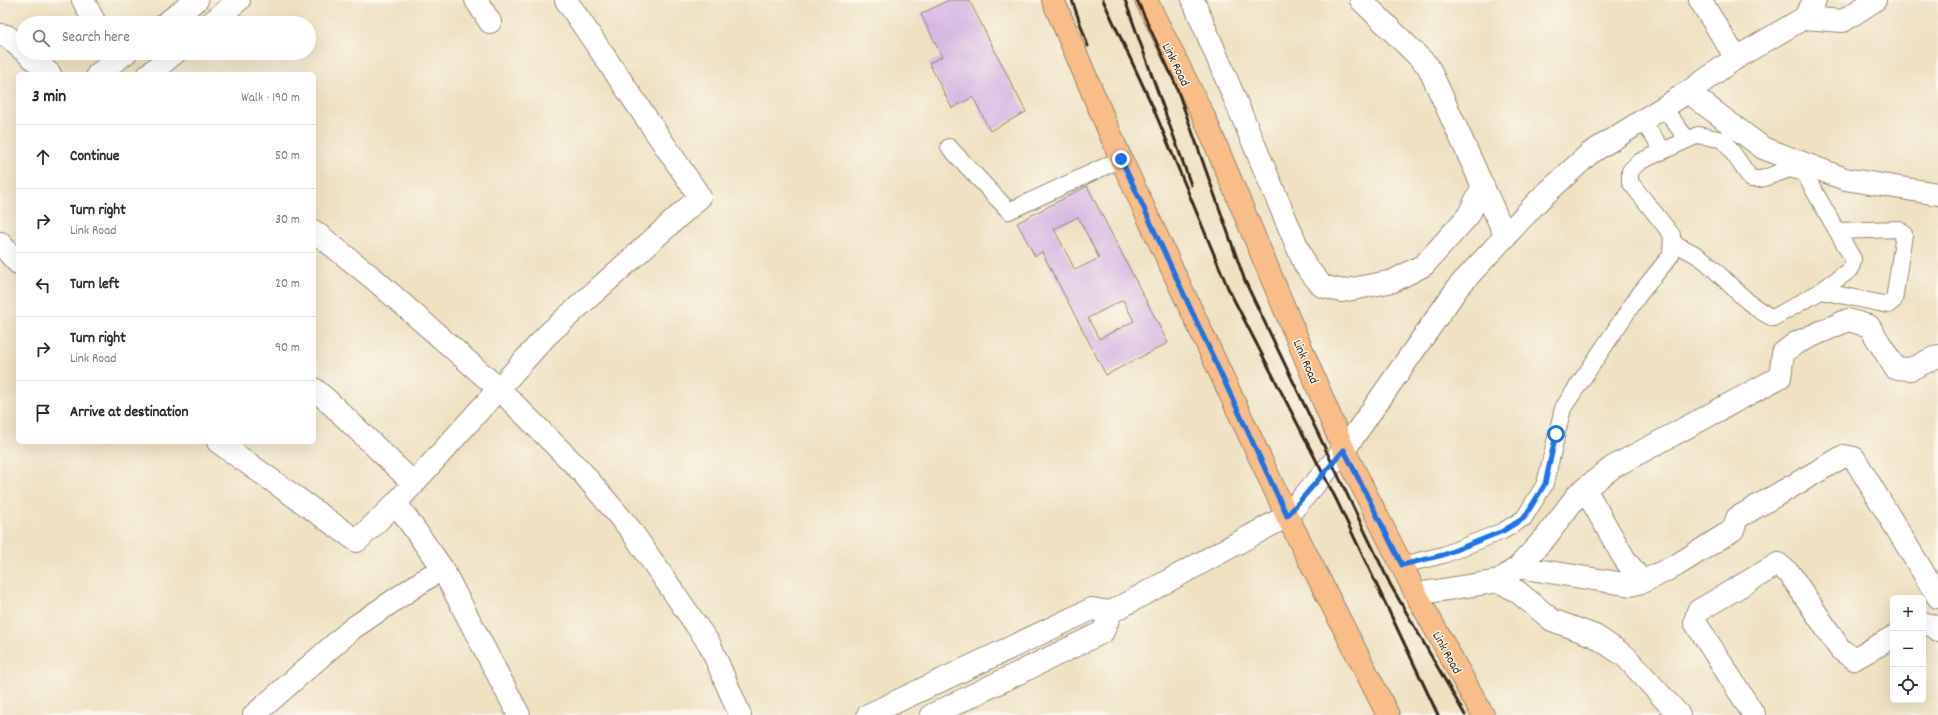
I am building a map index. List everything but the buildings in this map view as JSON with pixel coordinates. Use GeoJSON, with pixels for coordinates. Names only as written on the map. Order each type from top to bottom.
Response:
{"type":"FeatureCollection","features":[{"type":"Feature","properties":{"kind":"main road"},"geometry":{"type":"LineString","coordinates":[[1053,0],[1121,159],[1287,516],[1388,715]]}},
{"type":"Feature","properties":{"kind":"main road","name":"Link Road"},"geometry":{"type":"LineString","coordinates":[[1146,0],[1204,117],[1344,450],[1416,594],[1483,715]]}},
{"type":"Feature","properties":{"kind":"street"},"geometry":{"type":"LineString","coordinates":[[83,0],[91,16]]}},
{"type":"Feature","properties":{"kind":"street"},"geometry":{"type":"LineString","coordinates":[[175,16],[197,0]]}},
{"type":"Feature","properties":{"kind":"street"},"geometry":{"type":"LineString","coordinates":[[219,16],[238,0]]}},
{"type":"Feature","properties":{"kind":"street"},"geometry":{"type":"LineString","coordinates":[[476,0],[490,22]]}},
{"type":"Feature","properties":{"kind":"street"},"geometry":{"type":"LineString","coordinates":[[221,444],[357,541],[396,504],[547,336],[700,197],[566,0]]}},
{"type":"Feature","properties":{"kind":"street"},"geometry":{"type":"LineString","coordinates":[[1192,0],[1305,265],[1322,286],[1342,291],[1393,281],[1424,265],[1468,216],[1483,186]]}},
{"type":"Feature","properties":{"kind":"street"},"geometry":{"type":"LineString","coordinates":[[1361,0],[1428,66],[1506,237]]}},
{"type":"Feature","properties":{"kind":"street"},"geometry":{"type":"LineString","coordinates":[[1700,0],[1736,58]]}},
{"type":"Feature","properties":{"kind":"street"},"geometry":{"type":"LineString","coordinates":[[868,715],[898,708],[1092,609],[1111,612],[1287,516],[1344,450],[1459,286],[1539,200],[1589,154],[1688,92],[1810,9],[1843,21],[1874,0]]}},
{"type":"Feature","properties":{"kind":"street"},"geometry":{"type":"LineString","coordinates":[[0,35],[7,36],[16,44]]}},
{"type":"Feature","properties":{"kind":"street"},"geometry":{"type":"LineString","coordinates":[[35,60],[48,72]]}},
{"type":"Feature","properties":{"kind":"street"},"geometry":{"type":"LineString","coordinates":[[151,72],[166,60]]}},
{"type":"Feature","properties":{"kind":"street"},"geometry":{"type":"LineString","coordinates":[[1688,92],[1763,148],[1845,179],[1938,194]]}},
{"type":"Feature","properties":{"kind":"street"},"geometry":{"type":"LineString","coordinates":[[316,233],[374,279],[498,389],[581,471],[630,530],[710,645],[740,715]]}},
{"type":"Feature","properties":{"kind":"street"},"geometry":{"type":"LineString","coordinates":[[0,243],[16,261]]}},
{"type":"Feature","properties":{"kind":"street"},"geometry":{"type":"LineString","coordinates":[[1416,594],[1499,581],[1518,567],[1546,537],[1578,494],[1613,466],[1780,377],[1783,353],[1796,343],[1848,320],[1869,326],[1895,368],[1911,369],[1938,356]]}},
{"type":"Feature","properties":{"kind":"street"},"geometry":{"type":"LineString","coordinates":[[316,391],[414,484]]}},
{"type":"Feature","properties":{"kind":"street"},"geometry":{"type":"LineString","coordinates":[[1518,567],[1631,585],[1642,582],[1677,565],[1733,530],[1738,518],[1844,456],[1854,458],[1938,597]]}},
{"type":"Feature","properties":{"kind":"street"},"geometry":{"type":"LineString","coordinates":[[1585,489],[1624,558],[1642,582]]}},
{"type":"Feature","properties":{"kind":"street"},"geometry":{"type":"LineString","coordinates":[[396,504],[442,568],[519,715]]}},
{"type":"Feature","properties":{"kind":"street"},"geometry":{"type":"LineString","coordinates":[[1754,715],[1695,622],[1698,611],[1778,564],[1790,574],[1840,649],[1854,659],[1890,639]]}},
{"type":"Feature","properties":{"kind":"street"},"geometry":{"type":"LineString","coordinates":[[254,715],[353,628],[442,568]]}},
{"type":"Feature","properties":{"kind":"street"},"geometry":{"type":"LineString","coordinates":[[1499,581],[1518,592],[1552,620],[1595,636],[1625,656],[1679,715]]}},
{"type":"Feature","properties":{"kind":"street"},"geometry":{"type":"LineString","coordinates":[[932,715],[1103,632],[1111,612]]}},
{"type":"Feature","properties":{"kind":"street"},"geometry":{"type":"LineString","coordinates":[[1926,624],[1936,627],[1938,630]]}},
{"type":"Feature","properties":{"kind":"lane"},"geometry":{"type":"LineString","coordinates":[[1663,107],[1687,139]]}},
{"type":"Feature","properties":{"kind":"lane"},"geometry":{"type":"LineString","coordinates":[[1642,121],[1663,150]]}},
{"type":"Feature","properties":{"kind":"lane"},"geometry":{"type":"LineString","coordinates":[[1402,565],[1443,555],[1503,531],[1524,518],[1545,484],[1563,408],[1638,296],[1671,255],[1673,242],[1672,235],[1630,182],[1630,171],[1639,162],[1698,134],[1724,140],[1751,179],[1761,180],[1790,169],[1804,172],[1852,259],[1851,270],[1821,291],[1773,318],[1761,312],[1704,260],[1688,249],[1673,242]]}},
{"type":"Feature","properties":{"kind":"lane"},"geometry":{"type":"LineString","coordinates":[[949,148],[1009,211],[1121,159]]}},
{"type":"Feature","properties":{"kind":"lane"},"geometry":{"type":"LineString","coordinates":[[1821,291],[1888,305],[1894,300],[1904,234],[1899,229],[1837,231]]}},
{"type":"Feature","properties":{"kind":"railway"},"geometry":{"type":"LineString","coordinates":[[1072,0],[1088,46]]}},
{"type":"Feature","properties":{"kind":"railway"},"geometry":{"type":"LineString","coordinates":[[1103,0],[1152,105],[1228,288],[1337,501],[1438,715]]}},
{"type":"Feature","properties":{"kind":"railway"},"geometry":{"type":"LineString","coordinates":[[1125,0],[1191,185]]}},
{"type":"Feature","properties":{"kind":"railway"},"geometry":{"type":"LineString","coordinates":[[1137,0],[1175,83],[1245,281],[1390,584],[1465,715]]}},
{"type":"Feature","properties":{"kind":"route"},"geometry":{"type":"LineString","coordinates":[[1121,159],[1287,516],[1344,450],[1402,565],[1443,555],[1503,531],[1524,518],[1545,484],[1556,434]]}}]}
